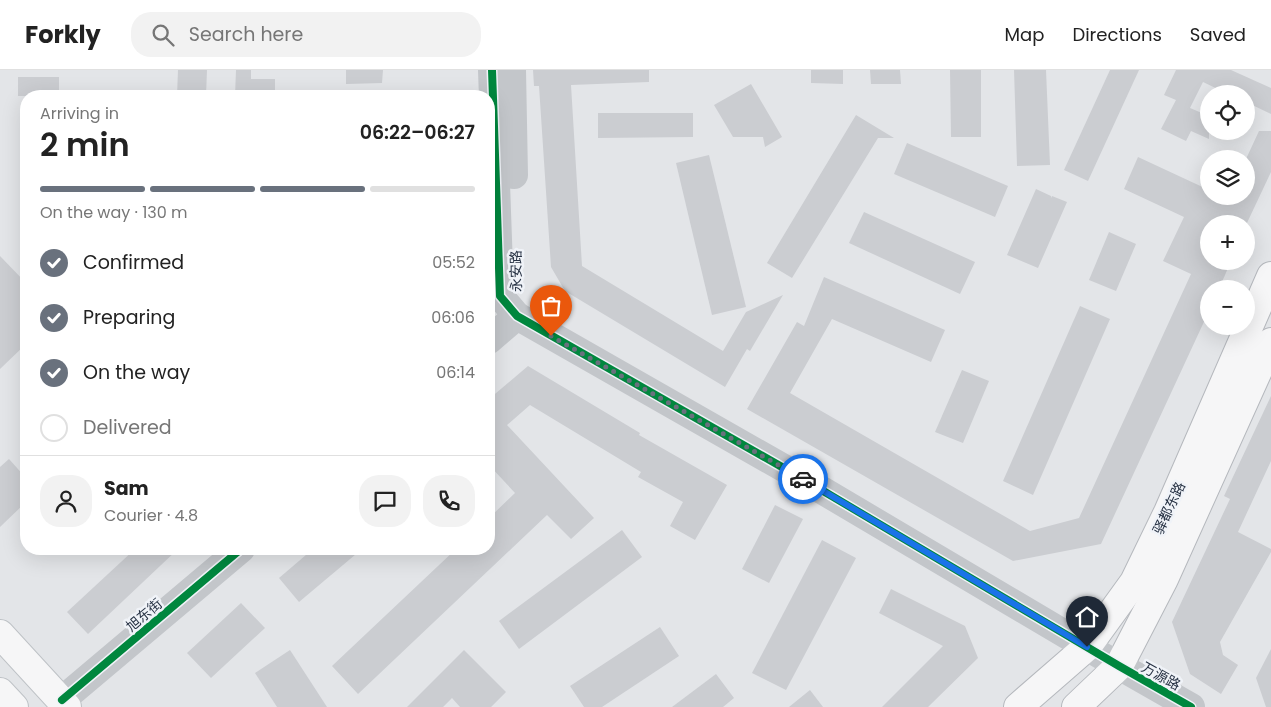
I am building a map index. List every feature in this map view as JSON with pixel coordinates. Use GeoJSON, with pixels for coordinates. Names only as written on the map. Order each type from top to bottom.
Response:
{"type":"FeatureCollection","features":[{"type":"Feature","properties":{"kind":"main road","name":"驿都东路"},"geometry":{"type":"LineString","coordinates":[[1018,707],[1087,647],[1134,582],[1168,512],[1271,276]]}},
{"type":"Feature","properties":{"kind":"main road","name":"驿都东路"},"geometry":{"type":"LineString","coordinates":[[1076,707],[1119,666],[1164,579],[1271,342]]}},
{"type":"Feature","properties":{"kind":"main road"},"geometry":{"type":"LineString","coordinates":[[0,634],[64,704]]}},
{"type":"Feature","properties":{"kind":"main road"},"geometry":{"type":"LineString","coordinates":[[0,692],[14,707]]}},
{"type":"Feature","properties":{"kind":"street"},"geometry":{"type":"LineString","coordinates":[[492,70],[493,90]]}},
{"type":"Feature","properties":{"kind":"street","name":"永安路"},"geometry":{"type":"LineString","coordinates":[[512,70],[517,316]]}},
{"type":"Feature","properties":{"kind":"street"},"geometry":{"type":"LineString","coordinates":[[495,155],[500,296],[517,316],[812,484],[1119,666]]}},
{"type":"Feature","properties":{"kind":"street"},"geometry":{"type":"LineString","coordinates":[[495,335],[517,316]]}},
{"type":"Feature","properties":{"kind":"street","name":"旭东街"},"geometry":{"type":"LineString","coordinates":[[64,704],[234,555]]}},
{"type":"Feature","properties":{"kind":"street","name":"万源路"},"geometry":{"type":"LineString","coordinates":[[1119,666],[1191,707]]}},
{"type":"Feature","properties":{"kind":"building"},"geometry":{"type":"Polygon","coordinates":[[[178,70],[207,70],[206,90],[177,90],[178,70]]]}},
{"type":"Feature","properties":{"kind":"building"},"geometry":{"type":"Polygon","coordinates":[[[236,70],[251,70],[251,79],[275,79],[275,90],[235,90],[236,70]]]}},
{"type":"Feature","properties":{"kind":"building"},"geometry":{"type":"Polygon","coordinates":[[[346,70],[383,70],[382,83],[346,84],[346,70]]]}},
{"type":"Feature","properties":{"kind":"building"},"geometry":{"type":"Polygon","coordinates":[[[533,70],[649,70],[649,82],[571,85],[582,266],[723,351],[746,312],[783,295],[750,351],[747,349],[725,387],[565,291],[551,267],[539,86],[534,86],[533,70]]]}},
{"type":"Feature","properties":{"kind":"building"},"geometry":{"type":"Polygon","coordinates":[[[811,70],[843,70],[843,84],[811,83],[811,70]]]}},
{"type":"Feature","properties":{"kind":"building"},"geometry":{"type":"Polygon","coordinates":[[[870,70],[900,70],[901,84],[871,84],[870,70]]]}},
{"type":"Feature","properties":{"kind":"building"},"geometry":{"type":"Polygon","coordinates":[[[950,70],[981,70],[981,137],[951,137],[950,70]]]}},
{"type":"Feature","properties":{"kind":"building"},"geometry":{"type":"Polygon","coordinates":[[[1014,70],[1046,70],[1050,165],[1017,166],[1014,70]]]}},
{"type":"Feature","properties":{"kind":"building"},"geometry":{"type":"Polygon","coordinates":[[[1110,70],[1139,70],[1088,181],[1064,170],[1110,70]]]}},
{"type":"Feature","properties":{"kind":"building"},"geometry":{"type":"Polygon","coordinates":[[[1176,70],[1231,70],[1271,88],[1271,114],[1255,106],[1255,85],[1209,85],[1203,82],[1190,108],[1200,112],[1200,135],[1191,131],[1186,141],[1161,129],[1176,100],[1164,95],[1176,70]]]}},
{"type":"Feature","properties":{"kind":"building"},"geometry":{"type":"Polygon","coordinates":[[[18,77],[59,77],[59,90],[20,90],[20,96],[18,96],[18,77]]]}},
{"type":"Feature","properties":{"kind":"building"},"geometry":{"type":"Polygon","coordinates":[[[751,84],[782,137],[765,147],[763,137],[733,137],[714,105],[751,84]]]}},
{"type":"Feature","properties":{"kind":"building"},"geometry":{"type":"Polygon","coordinates":[[[598,113],[693,113],[693,137],[598,138],[598,113]]]}},
{"type":"Feature","properties":{"kind":"building"},"geometry":{"type":"Polygon","coordinates":[[[856,115],[894,138],[878,138],[792,278],[767,263],[856,115]]]}},
{"type":"Feature","properties":{"kind":"building"},"geometry":{"type":"Polygon","coordinates":[[[1259,131],[1271,131],[1271,172],[1251,215],[1200,215],[1200,270],[1227,270],[1223,280],[1200,280],[1200,330],[1101,544],[1013,561],[747,409],[797,322],[804,326],[824,277],[945,330],[931,362],[832,319],[790,393],[1030,531],[1079,518],[1191,274],[1163,261],[1184,217],[1124,189],[1138,157],[1200,186],[1200,205],[1255,205],[1255,150],[1250,150],[1259,131]]]}},
{"type":"Feature","properties":{"kind":"building"},"geometry":{"type":"Polygon","coordinates":[[[907,143],[1008,186],[995,217],[894,174],[907,143]]]}},
{"type":"Feature","properties":{"kind":"building"},"geometry":{"type":"Polygon","coordinates":[[[709,155],[746,307],[712,315],[676,163],[709,155]]]}},
{"type":"Feature","properties":{"kind":"building"},"geometry":{"type":"Polygon","coordinates":[[[1036,189],[1051,196],[1051,198],[1052,196],[1067,202],[1038,268],[1007,255],[1036,189]]]}},
{"type":"Feature","properties":{"kind":"building"},"geometry":{"type":"Polygon","coordinates":[[[864,212],[975,262],[960,294],[849,243],[864,212]]]}},
{"type":"Feature","properties":{"kind":"building"},"geometry":{"type":"Polygon","coordinates":[[[1109,232],[1136,244],[1116,291],[1089,280],[1109,232]]]}},
{"type":"Feature","properties":{"kind":"building"},"geometry":{"type":"Polygon","coordinates":[[[0,256],[20,277],[20,350],[0,369],[0,256]]]}},
{"type":"Feature","properties":{"kind":"building"},"geometry":{"type":"Polygon","coordinates":[[[1080,306],[1110,319],[1033,495],[1003,481],[1080,306]]]}},
{"type":"Feature","properties":{"kind":"building"},"geometry":{"type":"Polygon","coordinates":[[[528,366],[640,433],[639,435],[727,485],[695,540],[670,526],[683,502],[638,477],[641,472],[530,405],[507,425],[594,518],[571,539],[547,515],[358,694],[332,666],[450,555],[495,555],[495,512],[515,493],[495,471],[495,394],[528,366]]]}},
{"type":"Feature","properties":{"kind":"building"},"geometry":{"type":"Polygon","coordinates":[[[962,370],[989,381],[963,443],[935,432],[962,370]]]}},
{"type":"Feature","properties":{"kind":"building"},"geometry":{"type":"Polygon","coordinates":[[[1271,396],[1271,461],[1238,532],[1271,549],[1271,552],[1220,642],[1223,655],[1238,665],[1221,694],[1190,674],[1172,622],[1230,499],[1224,496],[1271,396]]]}},
{"type":"Feature","properties":{"kind":"building"},"geometry":{"type":"Polygon","coordinates":[[[9,459],[20,471],[20,508],[0,527],[0,467],[9,459]]]}},
{"type":"Feature","properties":{"kind":"building"},"geometry":{"type":"Polygon","coordinates":[[[775,505],[803,519],[769,583],[742,569],[775,505]]]}},
{"type":"Feature","properties":{"kind":"building"},"geometry":{"type":"Polygon","coordinates":[[[622,530],[642,557],[519,649],[499,621],[622,530]]]}},
{"type":"Feature","properties":{"kind":"building"},"geometry":{"type":"Polygon","coordinates":[[[822,540],[856,558],[786,690],[752,673],[822,540]]]}},
{"type":"Feature","properties":{"kind":"building"},"geometry":{"type":"Polygon","coordinates":[[[129,555],[172,555],[88,634],[67,612],[129,555]]]}},
{"type":"Feature","properties":{"kind":"building"},"geometry":{"type":"Polygon","coordinates":[[[306,555],[355,555],[299,602],[279,578],[306,555]]]}},
{"type":"Feature","properties":{"kind":"building"},"geometry":{"type":"Polygon","coordinates":[[[891,589],[965,626],[978,658],[928,707],[882,707],[943,646],[879,613],[891,589]]]}},
{"type":"Feature","properties":{"kind":"building"},"geometry":{"type":"Polygon","coordinates":[[[241,603],[265,628],[211,678],[187,653],[241,603]]]}},
{"type":"Feature","properties":{"kind":"building"},"geometry":{"type":"Polygon","coordinates":[[[660,627],[679,656],[602,707],[584,707],[570,686],[660,627]]]}},
{"type":"Feature","properties":{"kind":"building"},"geometry":{"type":"Polygon","coordinates":[[[1271,649],[1271,707],[1266,707],[1256,678],[1271,649]]]}},
{"type":"Feature","properties":{"kind":"building"},"geometry":{"type":"Polygon","coordinates":[[[290,650],[327,707],[277,707],[255,673],[290,650]]]}},
{"type":"Feature","properties":{"kind":"building"},"geometry":{"type":"Polygon","coordinates":[[[464,650],[506,692],[491,707],[460,707],[452,698],[443,707],[407,707],[464,650]]]}},
{"type":"Feature","properties":{"kind":"building"},"geometry":{"type":"Polygon","coordinates":[[[716,674],[734,698],[723,707],[672,707],[716,674]]]}},
{"type":"Feature","properties":{"kind":"building"},"geometry":{"type":"Polygon","coordinates":[[[810,690],[823,707],[789,707],[810,690]]]}},
{"type":"Feature","properties":{"kind":"cycle path"},"geometry":{"type":"LineString","coordinates":[[492,70],[493,90]]}},
{"type":"Feature","properties":{"kind":"cycle path"},"geometry":{"type":"LineString","coordinates":[[495,155],[500,296],[517,316],[803,479],[1191,707]]}},
{"type":"Feature","properties":{"kind":"cycle path"},"geometry":{"type":"LineString","coordinates":[[62,700],[234,555]]}},
{"type":"Feature","properties":{"kind":"way so far"},"geometry":{"type":"LineString","coordinates":[[551,336],[803,479]]}},
{"type":"Feature","properties":{"kind":"route"},"geometry":{"type":"LineString","coordinates":[[803,479],[1087,647]]}}]}
